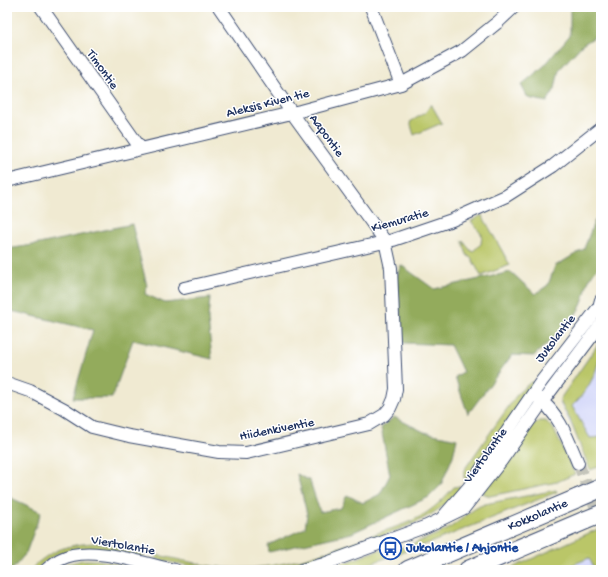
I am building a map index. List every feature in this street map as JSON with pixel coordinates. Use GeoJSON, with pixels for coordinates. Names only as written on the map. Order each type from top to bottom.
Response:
{"type":"FeatureCollection","features":[{"type":"Feature","properties":{"kind":"highway","name":"Kokkolantie"},"geometry":{"type":"LineString","coordinates":[[408,570],[601,488]]}},
{"type":"Feature","properties":{"kind":"highway","name":"Kokkolantie"},"geometry":{"type":"LineString","coordinates":[[468,570],[594,517]]}},
{"type":"Feature","properties":{"kind":"street","name":"Timontie"},"geometry":{"type":"LineString","coordinates":[[41,7],[141,149]]}},
{"type":"Feature","properties":{"kind":"street","name":"Aapontie"},"geometry":{"type":"LineString","coordinates":[[219,7],[292,113],[385,241]]}},
{"type":"Feature","properties":{"kind":"street"},"geometry":{"type":"LineString","coordinates":[[371,7],[401,84]]}},
{"type":"Feature","properties":{"kind":"street","name":"Aleksis Kiven tie"},"geometry":{"type":"LineString","coordinates":[[7,181],[292,113],[401,84],[462,51],[514,7]]}},
{"type":"Feature","properties":{"kind":"street","name":"Kiemuratie"},"geometry":{"type":"LineString","coordinates":[[184,288],[385,241],[452,220],[506,196],[553,166],[601,128]]}},
{"type":"Feature","properties":{"kind":"street","name":"Hiidenkiventie"},"geometry":{"type":"LineString","coordinates":[[7,384],[30,391],[64,409],[92,428],[219,452],[246,453],[369,424],[384,415],[390,408],[396,389],[391,268],[385,241]]}},
{"type":"Feature","properties":{"kind":"street","name":"Jukolantie"},"geometry":{"type":"LineString","coordinates":[[532,394],[598,307],[601,300]]}},
{"type":"Feature","properties":{"kind":"street","name":"Jukolantie"},"geometry":{"type":"LineString","coordinates":[[542,401],[601,324]]}},
{"type":"Feature","properties":{"kind":"street"},"geometry":{"type":"LineString","coordinates":[[532,394],[542,401],[562,425],[578,463]]}},
{"type":"Feature","properties":{"kind":"street","name":"Viertolantie"},"geometry":{"type":"LineString","coordinates":[[443,518],[487,461],[532,394]]}},
{"type":"Feature","properties":{"kind":"street","name":"Viertolantie"},"geometry":{"type":"LineString","coordinates":[[301,570],[331,561],[427,526],[464,508],[477,493],[542,401]]}},
{"type":"Feature","properties":{"kind":"street","name":"Viertolantie"},"geometry":{"type":"LineString","coordinates":[[46,570],[62,558],[81,554],[97,554],[175,570]]}},
{"type":"Feature","properties":{"kind":"shaded area"},"geometry":{"type":"Polygon","coordinates":[[[601,339],[601,453],[588,458],[560,404],[560,399],[601,339]]]}},
{"type":"Feature","properties":{"kind":"shaded area"},"geometry":{"type":"Polygon","coordinates":[[[589,558],[595,570],[560,570],[577,563],[589,558]]]}},
{"type":"Feature","properties":{"kind":"green space"},"geometry":{"type":"Polygon","coordinates":[[[570,7],[601,7],[601,33],[582,45],[559,70],[555,89],[547,102],[528,98],[521,85],[544,66],[570,35],[570,7]]]}},
{"type":"Feature","properties":{"kind":"green space"},"geometry":{"type":"Polygon","coordinates":[[[431,104],[442,123],[414,135],[410,122],[426,112],[431,104]]]}},
{"type":"Feature","properties":{"kind":"green space"},"geometry":{"type":"Polygon","coordinates":[[[601,214],[601,265],[588,282],[584,299],[578,311],[563,329],[534,356],[512,355],[468,414],[455,377],[463,372],[450,345],[404,343],[396,278],[401,265],[434,289],[511,272],[535,294],[548,285],[555,266],[584,249],[594,222],[601,214]]]}},
{"type":"Feature","properties":{"kind":"green space"},"geometry":{"type":"Polygon","coordinates":[[[482,215],[510,265],[481,276],[472,259],[467,255],[462,240],[472,252],[481,244],[482,235],[471,221],[482,215]]]}},
{"type":"Feature","properties":{"kind":"green space"},"geometry":{"type":"Polygon","coordinates":[[[132,224],[147,286],[145,294],[165,303],[210,298],[208,319],[212,359],[133,340],[112,398],[73,398],[93,330],[7,310],[7,249],[39,244],[132,224]]]}},
{"type":"Feature","properties":{"kind":"green space"},"geometry":{"type":"Polygon","coordinates":[[[601,340],[601,350],[594,376],[585,392],[572,406],[590,438],[601,437],[601,466],[590,470],[560,399],[601,340]]]}},
{"type":"Feature","properties":{"kind":"green space"},"geometry":{"type":"Polygon","coordinates":[[[531,382],[535,383],[468,481],[464,478],[464,470],[518,393],[531,382]]]}},
{"type":"Feature","properties":{"kind":"green space"},"geometry":{"type":"Polygon","coordinates":[[[394,417],[424,432],[457,439],[453,456],[441,485],[429,497],[352,533],[269,552],[268,545],[305,528],[307,514],[297,474],[310,481],[320,512],[341,508],[347,495],[363,503],[380,494],[390,475],[381,428],[394,417]]]}},
{"type":"Feature","properties":{"kind":"green space"},"geometry":{"type":"Polygon","coordinates":[[[539,421],[546,421],[554,430],[575,474],[557,482],[490,496],[482,493],[532,425],[539,421]]]}},
{"type":"Feature","properties":{"kind":"green space"},"geometry":{"type":"Polygon","coordinates":[[[459,486],[462,489],[442,507],[409,526],[321,558],[296,565],[270,570],[241,571],[198,567],[156,559],[157,555],[204,565],[250,568],[304,559],[411,521],[428,512],[454,487],[459,486]]]}},
{"type":"Feature","properties":{"kind":"green space"},"geometry":{"type":"Polygon","coordinates":[[[556,490],[557,492],[427,544],[351,570],[327,570],[381,549],[384,554],[431,537],[446,530],[474,509],[485,504],[556,490]]]}},
{"type":"Feature","properties":{"kind":"green space"},"geometry":{"type":"Polygon","coordinates":[[[7,496],[41,512],[26,553],[12,570],[7,570],[7,496]]]}},
{"type":"Feature","properties":{"kind":"green space"},"geometry":{"type":"Polygon","coordinates":[[[598,529],[601,536],[601,570],[595,570],[589,558],[560,570],[507,570],[598,529]]]}},
{"type":"Feature","properties":{"kind":"green space"},"geometry":{"type":"Polygon","coordinates":[[[98,543],[145,552],[144,557],[101,549],[73,549],[60,553],[48,560],[36,570],[30,570],[53,552],[69,546],[98,543]]]}},
{"type":"Feature","properties":{"kind":"green space"},"geometry":{"type":"Polygon","coordinates":[[[82,560],[97,560],[143,570],[57,570],[64,565],[82,560]]]}},
{"type":"Feature","properties":{"kind":"tunnel"},"geometry":{"type":"LineString","coordinates":[[578,463],[601,521]]}},
{"type":"Feature","properties":{"kind":"place","name":"Jukolantie / Ahjontie"},"geometry":{"type":"Point","coordinates":[391,548]}}]}
